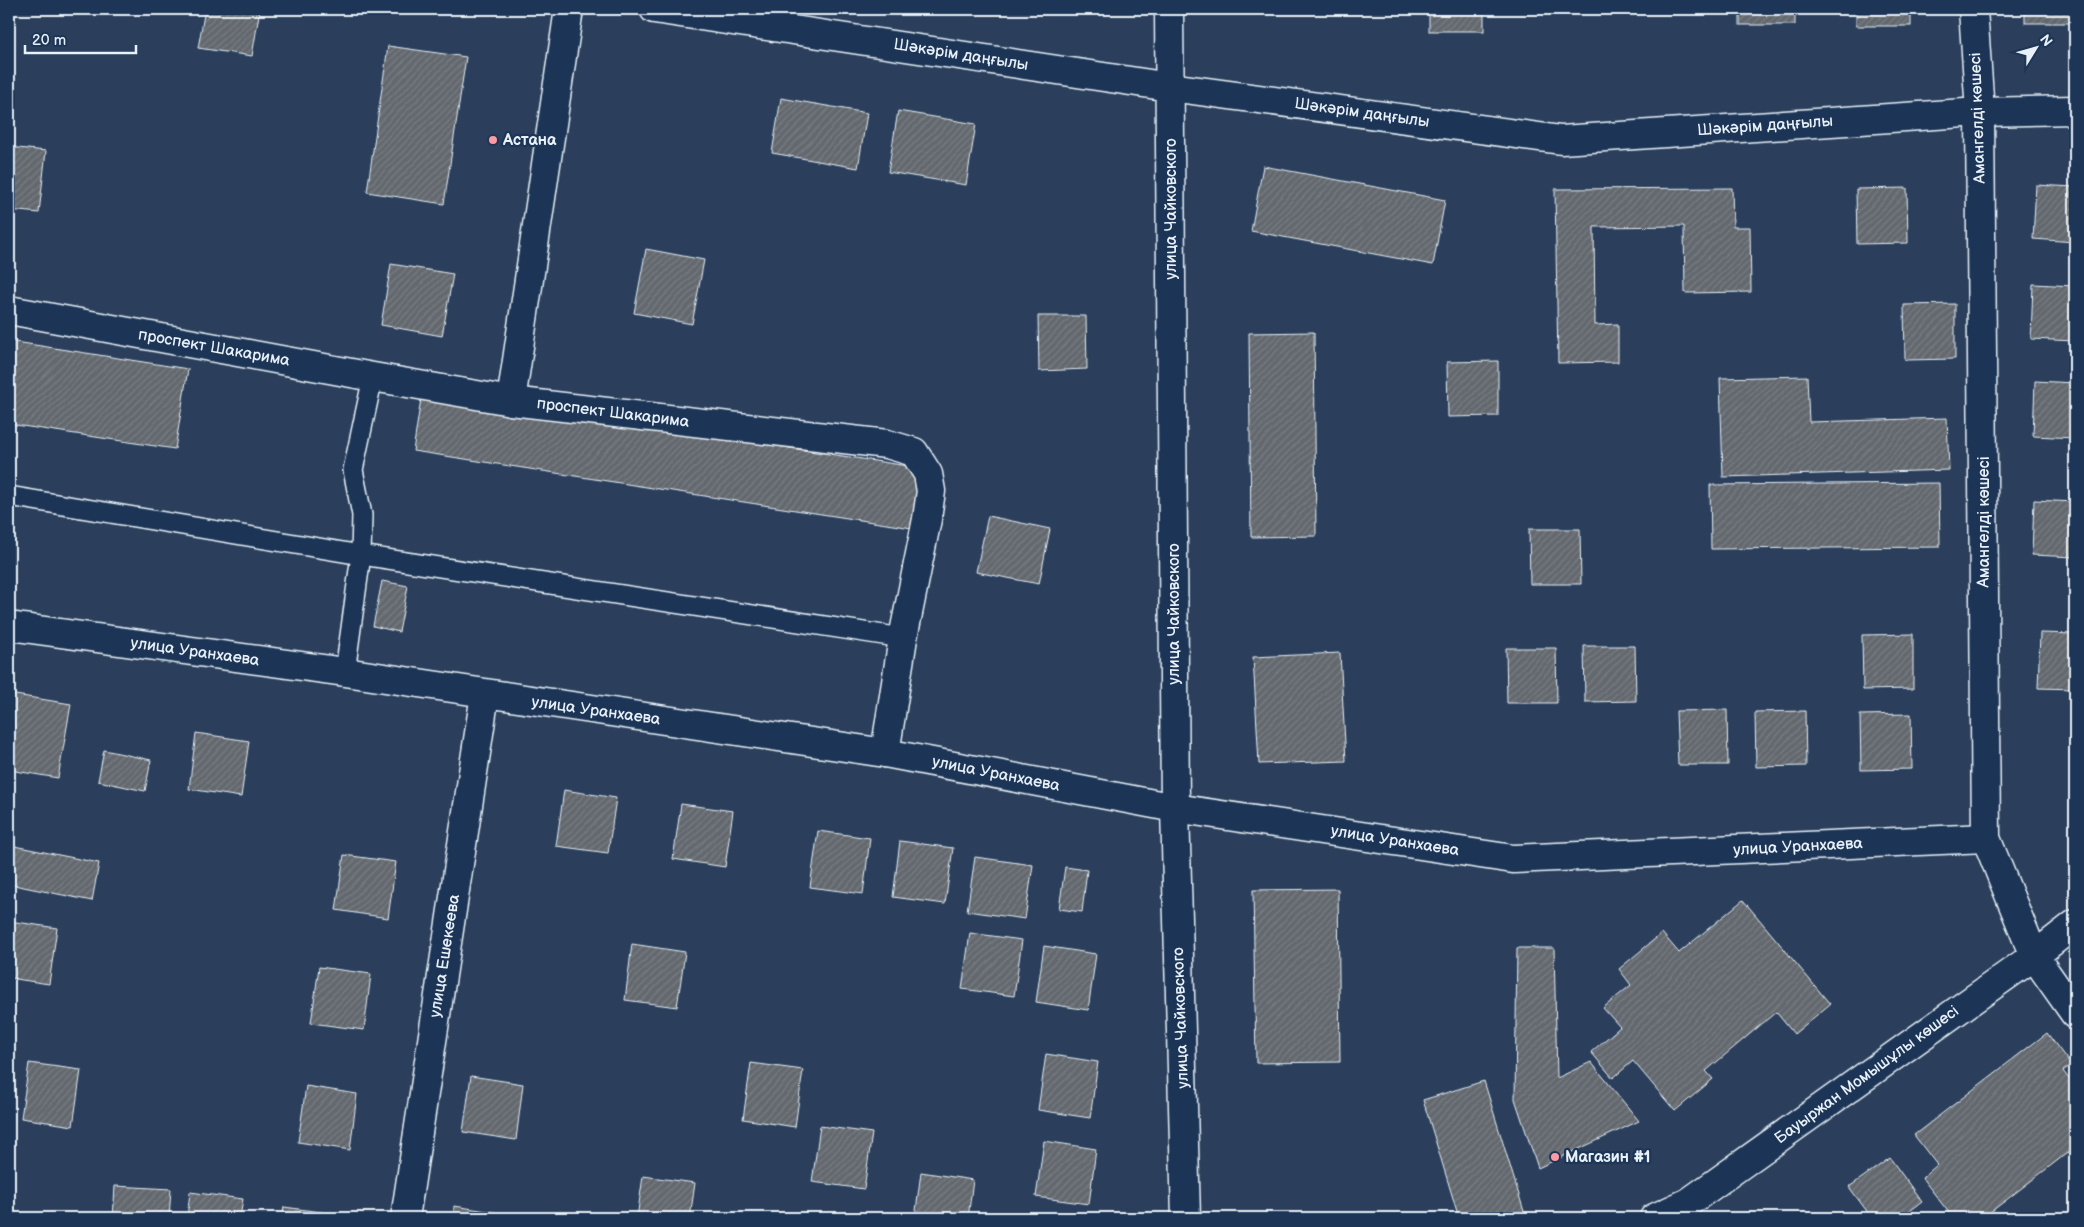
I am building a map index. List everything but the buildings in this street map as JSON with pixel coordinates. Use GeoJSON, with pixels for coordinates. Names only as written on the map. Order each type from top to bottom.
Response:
{"type":"FeatureCollection","features":[{"type":"Feature","properties":{"kind":"street"},"geometry":{"type":"LineString","coordinates":[[511,401],[569,9]]}},
{"type":"Feature","properties":{"kind":"street","name":"Шәкәрім даңғылы"},"geometry":{"type":"LineString","coordinates":[[654,9],[1170,87],[1561,140],[1980,112],[2075,110]]}},
{"type":"Feature","properties":{"kind":"street","name":"улица Чайковского"},"geometry":{"type":"LineString","coordinates":[[1169,9],[1175,808],[1186,1218]]}},
{"type":"Feature","properties":{"kind":"street","name":"Амангелді көшесі"},"geometry":{"type":"LineString","coordinates":[[1973,9],[1980,112],[1986,838],[2034,956],[2075,1014]]}},
{"type":"Feature","properties":{"kind":"street","name":"проспект Шакарима"},"geometry":{"type":"LineString","coordinates":[[9,310],[511,401],[887,444],[914,452],[928,474],[931,491],[903,638],[885,753]]}},
{"type":"Feature","properties":{"kind":"street","name":"улица Уранхаева"},"geometry":{"type":"LineString","coordinates":[[9,626],[345,672],[885,753],[1175,808],[1513,859],[1986,838]]}},
{"type":"Feature","properties":{"kind":"street","name":"улица Ешекеева"},"geometry":{"type":"LineString","coordinates":[[405,1218],[485,694]]}},
{"type":"Feature","properties":{"kind":"street","name":"Бауыржан Момышұлы көшесі"},"geometry":{"type":"LineString","coordinates":[[1654,1218],[1689,1202],[2034,956],[2075,924]]}},
{"type":"Feature","properties":{"kind":"lane"},"geometry":{"type":"LineString","coordinates":[[345,672],[361,555],[362,515],[353,470],[373,377]]}},
{"type":"Feature","properties":{"kind":"lane"},"geometry":{"type":"LineString","coordinates":[[9,496],[361,555],[903,638]]}},
{"type":"Feature","properties":{"kind":"place","name":"Астана"},"geometry":{"type":"Point","coordinates":[493,140]}},
{"type":"Feature","properties":{"kind":"place","name":"Магазин #1"},"geometry":{"type":"Point","coordinates":[1555,1157]}}]}
